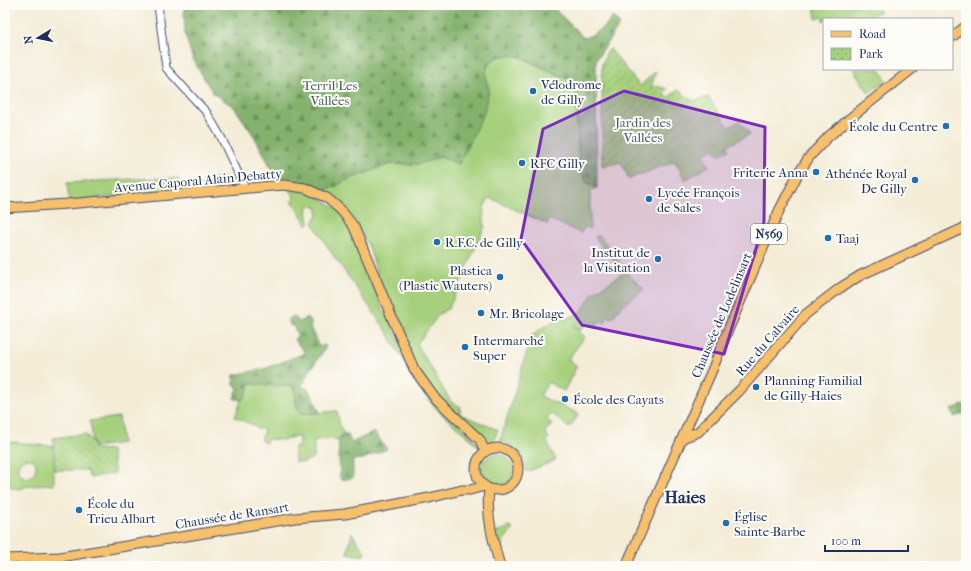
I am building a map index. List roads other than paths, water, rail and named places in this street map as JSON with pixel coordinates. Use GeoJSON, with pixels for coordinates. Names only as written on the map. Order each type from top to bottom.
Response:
{"type":"FeatureCollection","features":[{"type":"Feature","properties":{"kind":"main road"},"geometry":{"type":"LineString","coordinates":[[953,36],[966,26]]}},
{"type":"Feature","properties":{"kind":"main road","name":"Chaussée de Lodelinsart"},"geometry":{"type":"LineString","coordinates":[[626,566],[713,368],[779,210],[798,174],[810,156],[829,136],[911,70]]}},
{"type":"Feature","properties":{"kind":"main road","name":"Avenue Caporal Alain Debatty"},"geometry":{"type":"LineString","coordinates":[[5,208],[67,204],[284,184],[305,188],[327,198],[341,210],[354,227],[414,369],[434,397],[480,440],[485,452]]}},
{"type":"Feature","properties":{"kind":"main road","name":"Rue du Calvaire"},"geometry":{"type":"LineString","coordinates":[[682,438],[698,432],[740,390],[806,314],[840,288],[861,275],[966,227]]}},
{"type":"Feature","properties":{"kind":"main road"},"geometry":{"type":"LineString","coordinates":[[496,448],[502,449],[513,456],[518,473],[511,484],[498,490],[487,488],[478,479],[476,473],[477,462],[480,456],[485,452],[496,448]]}},
{"type":"Feature","properties":{"kind":"main road","name":"Chaussée de Ransart"},"geometry":{"type":"LineString","coordinates":[[5,559],[60,557],[295,518],[345,514],[462,490],[471,486],[478,479]]}},
{"type":"Feature","properties":{"kind":"main road"},"geometry":{"type":"LineString","coordinates":[[487,488],[490,523],[495,550],[500,566]]}},
{"type":"Feature","properties":{"kind":"main road","name":"Chaussée de Ransart"},"geometry":{"type":"LineString","coordinates":[[462,490],[487,488]]}},
{"type":"Feature","properties":{"kind":"street"},"geometry":{"type":"LineString","coordinates":[[158,5],[166,68],[208,113],[246,188]]}},
{"type":"Feature","properties":{"kind":"place","name":"Vélodrome de Gilly"},"geometry":{"type":"Point","coordinates":[533,91]}},
{"type":"Feature","properties":{"kind":"place","name":"École du Centre"},"geometry":{"type":"Point","coordinates":[946,126]}},
{"type":"Feature","properties":{"kind":"place","name":"RFC Gilly"},"geometry":{"type":"Point","coordinates":[522,163]}},
{"type":"Feature","properties":{"kind":"place","name":"Friterie Anna"},"geometry":{"type":"Point","coordinates":[816,172]}},
{"type":"Feature","properties":{"kind":"place","name":"Athénée Royal De Gilly"},"geometry":{"type":"Point","coordinates":[915,180]}},
{"type":"Feature","properties":{"kind":"place","name":"Lycée François de Sales"},"geometry":{"type":"Point","coordinates":[649,199]}},
{"type":"Feature","properties":{"kind":"place","name":"Taaj"},"geometry":{"type":"Point","coordinates":[828,238]}},
{"type":"Feature","properties":{"kind":"place","name":"R.F.C. de Gilly"},"geometry":{"type":"Point","coordinates":[437,242]}},
{"type":"Feature","properties":{"kind":"place","name":"Institut de la Visitation"},"geometry":{"type":"Point","coordinates":[658,259]}},
{"type":"Feature","properties":{"kind":"place","name":"Plastica (Plastic Wauters)"},"geometry":{"type":"Point","coordinates":[500,277]}},
{"type":"Feature","properties":{"kind":"place","name":"Mr. Bricolage"},"geometry":{"type":"Point","coordinates":[481,313]}},
{"type":"Feature","properties":{"kind":"place","name":"Intermarché Super"},"geometry":{"type":"Point","coordinates":[465,347]}},
{"type":"Feature","properties":{"kind":"place","name":"Planning Familial de Gilly-Haies"},"geometry":{"type":"Point","coordinates":[756,387]}},
{"type":"Feature","properties":{"kind":"place","name":"École des Cayats"},"geometry":{"type":"Point","coordinates":[565,399]}},
{"type":"Feature","properties":{"kind":"place","name":"École du Trieu Albart"},"geometry":{"type":"Point","coordinates":[79,510]}},
{"type":"Feature","properties":{"kind":"place","name":"Église Sainte-Barbe"},"geometry":{"type":"Point","coordinates":[726,523]}},
{"type":"Feature","properties":{"kind":"district","name":"Haies"},"geometry":{"type":"Point","coordinates":[685,497]}},
{"type":"Feature","properties":{"kind":"park label","name":"Terril Les Vallées"},"geometry":{"type":"Point","coordinates":[330,92]}},
{"type":"Feature","properties":{"kind":"park label","name":"Jardin des Vallées"},"geometry":{"type":"Point","coordinates":[643,130]}}]}
